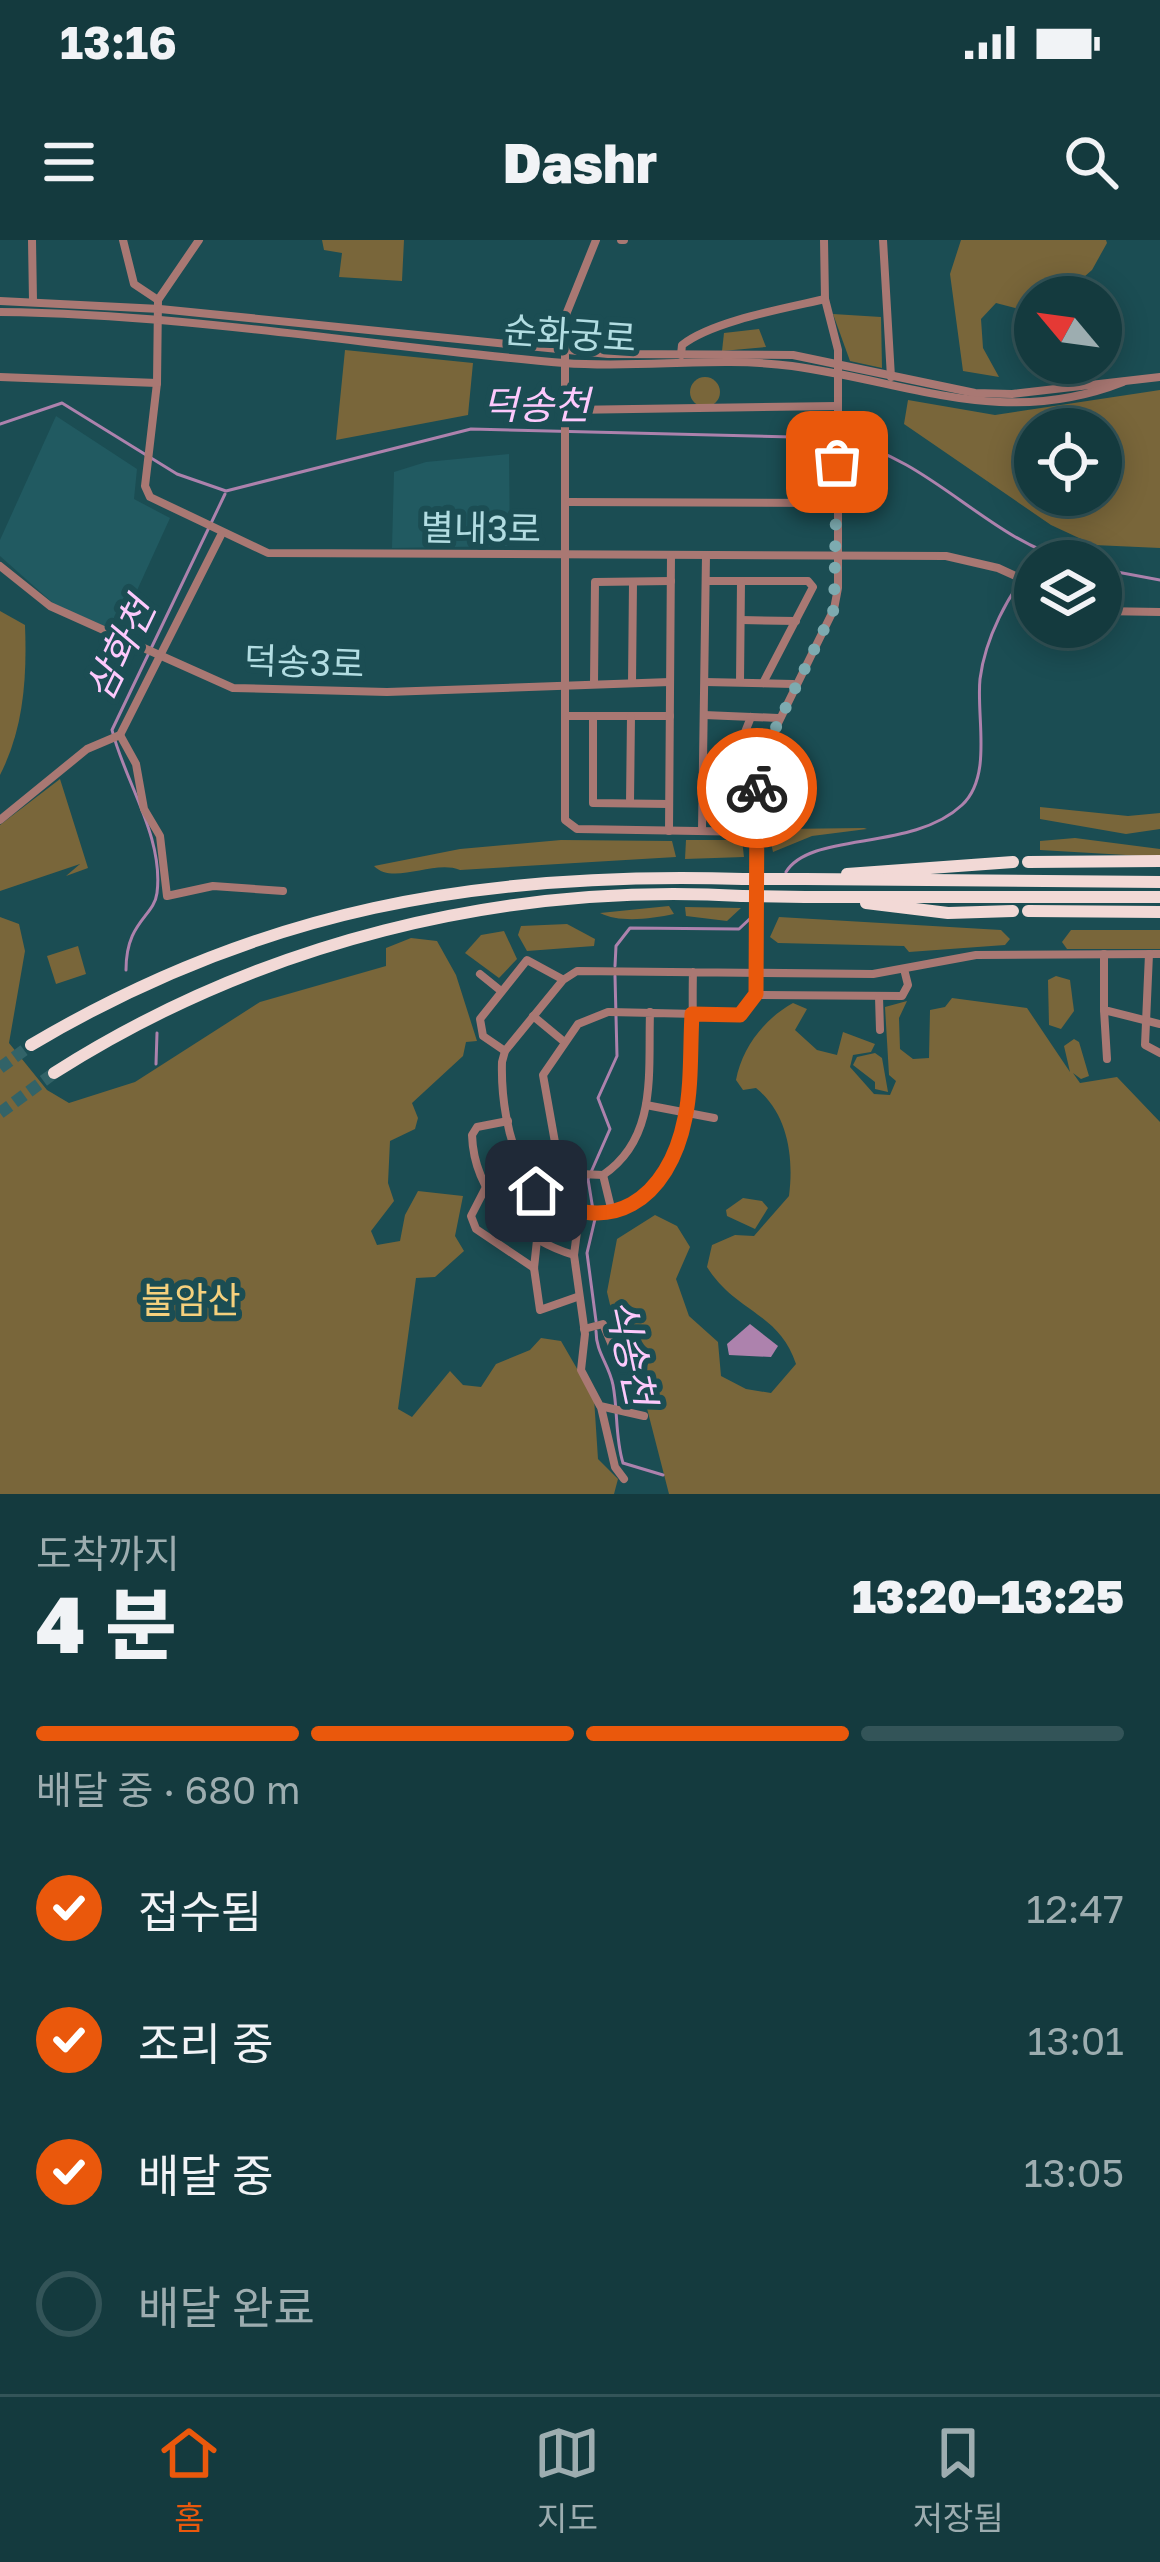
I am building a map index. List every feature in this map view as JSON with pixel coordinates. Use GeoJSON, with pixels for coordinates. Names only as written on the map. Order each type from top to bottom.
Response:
{"type":"FeatureCollection","features":[{"type":"Feature","properties":{"kind":"highway"},"geometry":{"type":"LineString","coordinates":[[809,880],[882,868],[1160,861]]}},
{"type":"Feature","properties":{"kind":"highway"},"geometry":{"type":"LineString","coordinates":[[31,1045],[134,986],[334,915],[524,883],[743,879],[1160,882]]}},
{"type":"Feature","properties":{"kind":"highway"},"geometry":{"type":"LineString","coordinates":[[54,1073],[181,1002],[279,960],[346,940],[552,900],[623,894],[1160,897]]}},
{"type":"Feature","properties":{"kind":"highway"},"geometry":{"type":"LineString","coordinates":[[808,897],[947,913],[1160,912]]}},
{"type":"Feature","properties":{"kind":"street"},"geometry":{"type":"LineString","coordinates":[[32,240],[33,302]]}},
{"type":"Feature","properties":{"kind":"street"},"geometry":{"type":"LineString","coordinates":[[123,240],[134,284],[159,304],[199,240]]}},
{"type":"Feature","properties":{"kind":"street"},"geometry":{"type":"LineString","coordinates":[[596,240],[565,317],[566,820],[571,826],[757,832]]}},
{"type":"Feature","properties":{"kind":"street"},"geometry":{"type":"LineString","coordinates":[[612,1212],[594,1175],[556,1148],[543,1075],[562,1040],[594,1013],[740,1015],[756,994],[750,896],[760,760],[793,684],[834,609],[838,370],[825,299],[824,240]]}},
{"type":"Feature","properties":{"kind":"street"},"geometry":{"type":"LineString","coordinates":[[884,240],[891,376]]}},
{"type":"Feature","properties":{"kind":"street","name":"순화궁로"},"geometry":{"type":"LineString","coordinates":[[680,355],[682,345],[692,337],[751,315],[825,299]]}},
{"type":"Feature","properties":{"kind":"street","name":"순화궁로"},"geometry":{"type":"LineString","coordinates":[[0,301],[159,304],[567,349],[793,355],[974,404],[1012,405],[1100,391],[1130,379]]}},
{"type":"Feature","properties":{"kind":"street","name":"별내3로"},"geometry":{"type":"LineString","coordinates":[[159,304],[157,383],[146,472],[150,497],[268,553],[838,554],[959,558],[1014,576]]}},
{"type":"Feature","properties":{"kind":"street","name":"순화궁로"},"geometry":{"type":"LineString","coordinates":[[0,312],[161,322],[567,363],[791,366],[1012,394],[1160,376]]}},
{"type":"Feature","properties":{"kind":"street"},"geometry":{"type":"LineString","coordinates":[[0,377],[157,383]]}},
{"type":"Feature","properties":{"kind":"street"},"geometry":{"type":"LineString","coordinates":[[568,415],[837,411]]}},
{"type":"Feature","properties":{"kind":"street"},"geometry":{"type":"LineString","coordinates":[[568,502],[838,503]]}},
{"type":"Feature","properties":{"kind":"street"},"geometry":{"type":"LineString","coordinates":[[0,820],[104,741],[118,736],[217,532]]}},
{"type":"Feature","properties":{"kind":"street"},"geometry":{"type":"LineString","coordinates":[[669,831],[671,555]]}},
{"type":"Feature","properties":{"kind":"street"},"geometry":{"type":"LineString","coordinates":[[702,831],[706,555]]}},
{"type":"Feature","properties":{"kind":"street","name":"덕송3로"},"geometry":{"type":"LineString","coordinates":[[0,566],[50,606],[208,681],[266,691],[387,692],[670,682]]}},
{"type":"Feature","properties":{"kind":"street"},"geometry":{"type":"LineString","coordinates":[[632,682],[633,581]]}},
{"type":"Feature","properties":{"kind":"street"},"geometry":{"type":"LineString","coordinates":[[594,683],[595,582],[671,581]]}},
{"type":"Feature","properties":{"kind":"street"},"geometry":{"type":"LineString","coordinates":[[706,581],[808,581],[813,587],[763,683]]}},
{"type":"Feature","properties":{"kind":"street"},"geometry":{"type":"LineString","coordinates":[[740,682],[742,581]]}},
{"type":"Feature","properties":{"kind":"street"},"geometry":{"type":"LineString","coordinates":[[1122,611],[1160,611]]}},
{"type":"Feature","properties":{"kind":"street"},"geometry":{"type":"LineString","coordinates":[[741,620],[796,621]]}},
{"type":"Feature","properties":{"kind":"street"},"geometry":{"type":"LineString","coordinates":[[705,682],[793,684]]}},
{"type":"Feature","properties":{"kind":"street"},"geometry":{"type":"LineString","coordinates":[[704,715],[778,718]]}},
{"type":"Feature","properties":{"kind":"street"},"geometry":{"type":"LineString","coordinates":[[566,716],[670,716]]}},
{"type":"Feature","properties":{"kind":"street"},"geometry":{"type":"LineString","coordinates":[[592,716],[593,803],[669,804]]}},
{"type":"Feature","properties":{"kind":"street"},"geometry":{"type":"LineString","coordinates":[[630,803],[631,716]]}},
{"type":"Feature","properties":{"kind":"street"},"geometry":{"type":"LineString","coordinates":[[703,802],[732,798],[735,757],[751,717]]}},
{"type":"Feature","properties":{"kind":"street"},"geometry":{"type":"LineString","coordinates":[[118,736],[136,764],[145,808],[160,836],[167,896],[213,886],[283,891]]}},
{"type":"Feature","properties":{"kind":"street"},"geometry":{"type":"LineString","coordinates":[[1104,954],[1108,1059]]}},
{"type":"Feature","properties":{"kind":"street"},"geometry":{"type":"LineString","coordinates":[[693,972],[687,1112],[671,1165],[643,1196],[599,1215],[583,1216],[536,1191],[521,1168],[508,1121],[505,1051],[563,980],[577,971],[623,971],[873,974],[976,955],[1155,954],[1148,976],[1144,1045],[1160,1053]]}},
{"type":"Feature","properties":{"kind":"street"},"geometry":{"type":"LineString","coordinates":[[505,1051],[483,1036],[480,1019],[501,991],[527,960],[563,980]]}},
{"type":"Feature","properties":{"kind":"street"},"geometry":{"type":"LineString","coordinates":[[756,994],[902,996],[908,985],[904,969]]}},
{"type":"Feature","properties":{"kind":"street"},"geometry":{"type":"LineString","coordinates":[[480,974],[501,991]]}},
{"type":"Feature","properties":{"kind":"street"},"geometry":{"type":"LineString","coordinates":[[1148,976],[1160,976]]}},
{"type":"Feature","properties":{"kind":"street"},"geometry":{"type":"LineString","coordinates":[[879,997],[880,1030]]}},
{"type":"Feature","properties":{"kind":"street"},"geometry":{"type":"LineString","coordinates":[[1103,1010],[1160,1024]]}},
{"type":"Feature","properties":{"kind":"street"},"geometry":{"type":"LineString","coordinates":[[594,1175],[636,1145],[646,1105],[650,1012]]}},
{"type":"Feature","properties":{"kind":"street"},"geometry":{"type":"LineString","coordinates":[[533,1016],[562,1040]]}},
{"type":"Feature","properties":{"kind":"street"},"geometry":{"type":"LineString","coordinates":[[646,1105],[714,1118]]}},
{"type":"Feature","properties":{"kind":"street"},"geometry":{"type":"LineString","coordinates":[[508,1121],[477,1127],[472,1135],[487,1186],[508,1217],[537,1240],[574,1255]]}},
{"type":"Feature","properties":{"kind":"street"},"geometry":{"type":"LineString","coordinates":[[534,1268],[476,1229],[471,1216],[475,1200],[487,1186],[556,1148]]}},
{"type":"Feature","properties":{"kind":"street"},"geometry":{"type":"LineString","coordinates":[[583,1216],[574,1255],[577,1297],[586,1328],[581,1370],[603,1407],[615,1467],[624,1479]]}},
{"type":"Feature","properties":{"kind":"street"},"geometry":{"type":"LineString","coordinates":[[537,1240],[534,1268],[541,1310],[577,1297]]}},
{"type":"Feature","properties":{"kind":"street"},"geometry":{"type":"LineString","coordinates":[[586,1328],[602,1324],[614,1350]]}},
{"type":"Feature","properties":{"kind":"street"},"geometry":{"type":"LineString","coordinates":[[603,1407],[644,1416]]}},
{"type":"Feature","properties":{"kind":"shaded area"},"geometry":{"type":"Polygon","coordinates":[[[56,416],[137,469],[134,499],[170,518],[118,632],[54,604],[0,556],[0,540],[56,416]]]}},
{"type":"Feature","properties":{"kind":"shaded area"},"geometry":{"type":"Polygon","coordinates":[[[509,454],[510,546],[392,548],[394,472],[426,462],[509,454]]]}},
{"type":"Feature","properties":{"kind":"shaded area"},"geometry":{"type":"Polygon","coordinates":[[[750,1324],[778,1346],[771,1357],[729,1355],[727,1344],[750,1324]]]}},
{"type":"Feature","properties":{"kind":"green space"},"geometry":{"type":"Polygon","coordinates":[[[322,240],[404,240],[402,281],[339,277],[342,253],[324,250],[322,240]]]}},
{"type":"Feature","properties":{"kind":"green space"},"geometry":{"type":"Polygon","coordinates":[[[961,240],[1107,243],[1085,276],[1014,276],[1014,308],[996,303],[981,319],[983,348],[999,377],[963,371],[950,274],[961,240]]]}},
{"type":"Feature","properties":{"kind":"green space"},"geometry":{"type":"Polygon","coordinates":[[[833,314],[881,317],[882,368],[850,361],[833,314]]]}},
{"type":"Feature","properties":{"kind":"green space"},"geometry":{"type":"Polygon","coordinates":[[[759,329],[766,347],[722,351],[724,333],[759,329]]]}},
{"type":"Feature","properties":{"kind":"green space"},"geometry":{"type":"Polygon","coordinates":[[[345,350],[473,363],[468,415],[336,440],[345,350]]]}},
{"type":"Feature","properties":{"kind":"green space"},"geometry":{"type":"Polygon","coordinates":[[[705,377],[716,381],[720,392],[716,403],[705,407],[694,403],[690,392],[694,381],[705,377]]]}},
{"type":"Feature","properties":{"kind":"green space"},"geometry":{"type":"Polygon","coordinates":[[[1160,390],[1160,548],[1122,546],[1122,540],[1083,540],[1038,516],[1122,516],[1122,408],[1041,408],[1160,390]]]}},
{"type":"Feature","properties":{"kind":"green space"},"geometry":{"type":"Polygon","coordinates":[[[908,400],[995,415],[1014,412],[1014,500],[904,424],[908,400]]]}},
{"type":"Feature","properties":{"kind":"green space"},"geometry":{"type":"Polygon","coordinates":[[[0,611],[25,625],[25,644],[19,721],[0,775],[0,611]]]}},
{"type":"Feature","properties":{"kind":"green space"},"geometry":{"type":"Polygon","coordinates":[[[60,779],[88,868],[66,876],[80,864],[0,891],[0,825],[60,779]]]}},
{"type":"Feature","properties":{"kind":"green space"},"geometry":{"type":"Polygon","coordinates":[[[1040,807],[1128,816],[1160,813],[1160,829],[1126,834],[1040,819],[1040,807]]]}},
{"type":"Feature","properties":{"kind":"green space"},"geometry":{"type":"Polygon","coordinates":[[[782,829],[867,829],[812,836],[773,852],[770,838],[782,829]]]}},
{"type":"Feature","properties":{"kind":"green space"},"geometry":{"type":"Polygon","coordinates":[[[1075,838],[1160,849],[1160,857],[1040,850],[1040,841],[1075,838]]]}},
{"type":"Feature","properties":{"kind":"green space"},"geometry":{"type":"Polygon","coordinates":[[[561,840],[672,841],[676,857],[392,874],[374,866],[460,849],[561,840]]]}},
{"type":"Feature","properties":{"kind":"green space"},"geometry":{"type":"Polygon","coordinates":[[[686,840],[742,840],[744,857],[685,859],[686,840]]]}},
{"type":"Feature","properties":{"kind":"green space"},"geometry":{"type":"Polygon","coordinates":[[[669,906],[674,914],[645,919],[600,913],[669,906]]]}},
{"type":"Feature","properties":{"kind":"green space"},"geometry":{"type":"Polygon","coordinates":[[[685,907],[741,908],[727,921],[686,916],[685,907]]]}},
{"type":"Feature","properties":{"kind":"green space","name":"불암산"},"geometry":{"type":"Polygon","coordinates":[[[0,917],[19,924],[25,951],[9,1043],[47,1090],[69,1103],[135,1082],[260,1002],[386,966],[386,948],[411,938],[437,941],[456,975],[477,1041],[466,1042],[463,1056],[412,1103],[418,1118],[415,1129],[390,1141],[388,1183],[394,1201],[371,1231],[377,1245],[400,1241],[405,1215],[418,1191],[463,1196],[455,1236],[464,1251],[435,1277],[416,1278],[398,1409],[412,1417],[450,1371],[463,1385],[481,1387],[496,1364],[530,1350],[541,1338],[561,1341],[594,1398],[598,1459],[618,1479],[614,1494],[0,1494],[0,917]]]}},
{"type":"Feature","properties":{"kind":"green space"},"geometry":{"type":"Polygon","coordinates":[[[779,917],[1001,930],[1010,939],[1005,945],[909,952],[904,946],[778,943],[770,937],[779,917]]]}},
{"type":"Feature","properties":{"kind":"green space"},"geometry":{"type":"Polygon","coordinates":[[[567,924],[595,939],[594,946],[527,951],[518,935],[521,926],[567,924]]]}},
{"type":"Feature","properties":{"kind":"green space"},"geometry":{"type":"Polygon","coordinates":[[[1071,930],[1160,930],[1160,949],[1067,949],[1062,942],[1071,930]]]}},
{"type":"Feature","properties":{"kind":"green space"},"geometry":{"type":"Polygon","coordinates":[[[504,931],[517,959],[499,978],[465,953],[481,935],[504,931]]]}},
{"type":"Feature","properties":{"kind":"green space"},"geometry":{"type":"Polygon","coordinates":[[[78,946],[86,974],[56,984],[47,956],[78,946]]]}},
{"type":"Feature","properties":{"kind":"green space"},"geometry":{"type":"Polygon","coordinates":[[[1056,976],[1070,980],[1074,1011],[1061,1029],[1049,1025],[1048,980],[1056,976]]]}},
{"type":"Feature","properties":{"kind":"green space"},"geometry":{"type":"Polygon","coordinates":[[[952,998],[1027,1008],[1070,1072],[1064,1046],[1074,1039],[1079,1042],[1089,1076],[1081,1079],[1073,1073],[1080,1083],[1117,1077],[1160,1122],[1160,1494],[669,1494],[634,1358],[617,1334],[607,1292],[617,1239],[655,1215],[677,1226],[690,1247],[676,1279],[689,1316],[718,1342],[721,1376],[746,1389],[771,1393],[796,1364],[788,1347],[779,1333],[731,1294],[707,1267],[712,1245],[735,1235],[754,1236],[789,1196],[790,1166],[782,1123],[756,1088],[743,1090],[736,1080],[743,1057],[764,1026],[793,1003],[807,1009],[795,1030],[817,1050],[837,1055],[843,1032],[875,1044],[871,1052],[853,1055],[850,1067],[874,1094],[890,1095],[896,1081],[889,1075],[885,1007],[907,1001],[899,1018],[900,1049],[913,1059],[929,1058],[930,1010],[945,1007],[952,998]]]}},
{"type":"Feature","properties":{"kind":"green space"},"geometry":{"type":"Polygon","coordinates":[[[875,1053],[882,1058],[888,1092],[875,1089],[875,1082],[853,1065],[857,1057],[875,1053]]]}},
{"type":"Feature","properties":{"kind":"green space"},"geometry":{"type":"Polygon","coordinates":[[[743,1198],[762,1201],[768,1208],[755,1229],[727,1216],[726,1210],[743,1198]]]}},
{"type":"Feature","properties":{"kind":"waterway","name":"덕송천"},"geometry":{"type":"LineString","coordinates":[[0,424],[62,403],[177,474],[226,491],[471,429],[833,438]]}},
{"type":"Feature","properties":{"kind":"waterway","name":"덕송천"},"geometry":{"type":"LineString","coordinates":[[842,440],[903,463],[1021,540]]}},
{"type":"Feature","properties":{"kind":"waterway","name":"삼화천"},"geometry":{"type":"LineString","coordinates":[[126,970],[130,941],[155,901],[158,872],[149,831],[112,730],[225,494]]}},
{"type":"Feature","properties":{"kind":"waterway","name":"덕송천"},"geometry":{"type":"LineString","coordinates":[[1122,573],[1160,580]]}},
{"type":"Feature","properties":{"kind":"waterway","name":"식송천"},"geometry":{"type":"LineString","coordinates":[[786,872],[817,851],[917,830],[941,820],[972,793],[980,762],[980,679],[992,633],[1014,592]]}},
{"type":"Feature","properties":{"kind":"waterway","name":"식송천"},"geometry":{"type":"LineString","coordinates":[[615,966],[616,946],[630,928],[739,929],[756,913]]}},
{"type":"Feature","properties":{"kind":"waterway","name":"식송천"},"geometry":{"type":"LineString","coordinates":[[593,1210],[588,1179],[610,1129],[598,1098],[617,1056],[615,976]]}},
{"type":"Feature","properties":{"kind":"waterway","name":"삼화천"},"geometry":{"type":"LineString","coordinates":[[156,1064],[157,1033]]}},
{"type":"Feature","properties":{"kind":"waterway","name":"식송천"},"geometry":{"type":"LineString","coordinates":[[595,1219],[587,1253],[596,1321]]}},
{"type":"Feature","properties":{"kind":"waterway","name":"식송천"},"geometry":{"type":"LineString","coordinates":[[596,1331],[613,1385],[623,1463],[663,1475]]}},
{"type":"Feature","properties":{"kind":"tunnel"},"geometry":{"type":"LineString","coordinates":[[0,1068],[31,1045]]}},
{"type":"Feature","properties":{"kind":"tunnel"},"geometry":{"type":"LineString","coordinates":[[0,1113],[54,1073]]}},
{"type":"Feature","properties":{"kind":"way so far"},"geometry":{"type":"LineString","coordinates":[[757,788],[760,760],[793,684],[834,609],[837,462]]}},
{"type":"Feature","properties":{"kind":"route"},"geometry":{"type":"LineString","coordinates":[[536,1191],[579,1216],[602,1215],[626,1208],[643,1196],[671,1165],[687,1112],[692,1014],[740,1015],[756,994],[757,788]]}}]}
